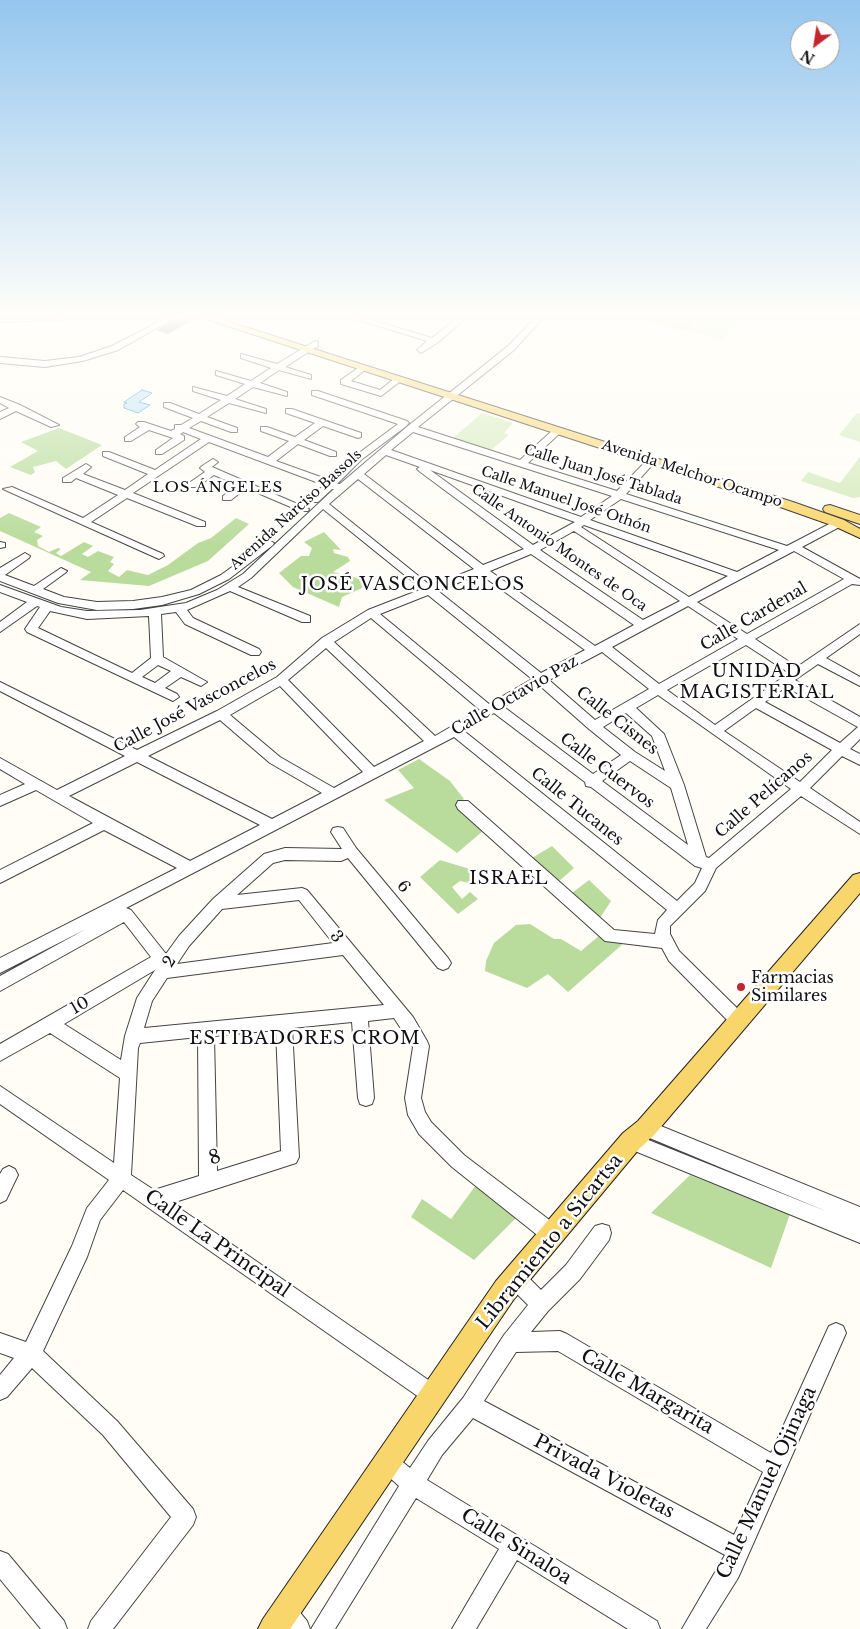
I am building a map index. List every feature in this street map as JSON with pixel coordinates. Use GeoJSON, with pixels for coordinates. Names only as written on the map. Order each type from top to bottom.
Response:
{"type":"FeatureCollection","features":[{"type":"Feature","properties":{"kind":"main road","name":"Avenida Melchor Ocampo"},"geometry":{"type":"LineString","coordinates":[[456,394],[557,431],[620,446],[651,461],[839,523],[860,534]]}},
{"type":"Feature","properties":{"kind":"main road","name":"Avenida Melchor Ocampo"},"geometry":{"type":"LineString","coordinates":[[456,394],[860,520]]}},
{"type":"Feature","properties":{"kind":"main road","name":"Libramiento a Sicartsa"},"geometry":{"type":"LineString","coordinates":[[286,1623],[386,1461],[515,1278],[860,880]]}},
{"type":"Feature","properties":{"kind":"street"},"geometry":{"type":"LineString","coordinates":[[208,394],[262,412]]}},
{"type":"Feature","properties":{"kind":"street"},"geometry":{"type":"LineString","coordinates":[[160,452],[176,432],[233,394]]}},
{"type":"Feature","properties":{"kind":"street","name":"Calle Juan José Tablada"},"geometry":{"type":"LineString","coordinates":[[318,394],[407,426],[618,496],[790,547],[856,582]]}},
{"type":"Feature","properties":{"kind":"street","name":"Avenida Narciso Bassols"},"geometry":{"type":"LineString","coordinates":[[0,588],[34,596],[97,606],[133,605],[162,601],[195,592],[225,577],[289,530],[322,504],[358,458],[407,426],[447,394]]}},
{"type":"Feature","properties":{"kind":"street"},"geometry":{"type":"LineString","coordinates":[[0,400],[54,425]]}},
{"type":"Feature","properties":{"kind":"street"},"geometry":{"type":"LineString","coordinates":[[168,405],[234,430],[226,435]]}},
{"type":"Feature","properties":{"kind":"street"},"geometry":{"type":"LineString","coordinates":[[0,416],[16,407]]}},
{"type":"Feature","properties":{"kind":"street"},"geometry":{"type":"LineString","coordinates":[[290,410],[356,436],[366,428]]}},
{"type":"Feature","properties":{"kind":"street"},"geometry":{"type":"LineString","coordinates":[[269,461],[322,422]]}},
{"type":"Feature","properties":{"kind":"street"},"geometry":{"type":"LineString","coordinates":[[128,439],[144,425],[208,438],[335,487]]}},
{"type":"Feature","properties":{"kind":"street","name":"Avenida Narciso Bassols"},"geometry":{"type":"LineString","coordinates":[[0,577],[34,596],[47,606],[87,615],[140,614],[188,606],[229,587],[247,576],[289,530],[304,509],[335,487],[358,474],[385,451],[407,426]]}},
{"type":"Feature","properties":{"kind":"street"},"geometry":{"type":"LineString","coordinates":[[263,429],[334,453]]}},
{"type":"Feature","properties":{"kind":"street"},"geometry":{"type":"LineString","coordinates":[[522,463],[557,431]]}},
{"type":"Feature","properties":{"kind":"street"},"geometry":{"type":"LineString","coordinates":[[176,432],[199,445]]}},
{"type":"Feature","properties":{"kind":"street"},"geometry":{"type":"LineString","coordinates":[[83,523],[208,438]]}},
{"type":"Feature","properties":{"kind":"street"},"geometry":{"type":"LineString","coordinates":[[116,448],[104,457],[156,474]]}},
{"type":"Feature","properties":{"kind":"street","name":"Calle Manuel José Othón"},"geometry":{"type":"LineString","coordinates":[[385,451],[738,576]]}},
{"type":"Feature","properties":{"kind":"street","name":"Calle Antonio Montes de Oca"},"geometry":{"type":"LineString","coordinates":[[410,460],[532,550],[642,625]]}},
{"type":"Feature","properties":{"kind":"street","name":"Calle José Vasconcelos"},"geometry":{"type":"LineString","coordinates":[[58,796],[221,714],[281,680],[326,641],[372,613],[532,550],[585,521],[618,496],[651,461]]}},
{"type":"Feature","properties":{"kind":"street"},"geometry":{"type":"LineString","coordinates":[[193,485],[213,466],[245,484],[304,509]]}},
{"type":"Feature","properties":{"kind":"street"},"geometry":{"type":"LineString","coordinates":[[86,467],[71,477],[126,494],[201,524]]}},
{"type":"Feature","properties":{"kind":"street"},"geometry":{"type":"LineString","coordinates":[[358,474],[483,570],[860,829]]}},
{"type":"Feature","properties":{"kind":"street"},"geometry":{"type":"LineString","coordinates":[[222,496],[245,484]]}},
{"type":"Feature","properties":{"kind":"street"},"geometry":{"type":"LineString","coordinates":[[7,489],[159,557]]}},
{"type":"Feature","properties":{"kind":"street"},"geometry":{"type":"LineString","coordinates":[[222,496],[238,502]]}},
{"type":"Feature","properties":{"kind":"street","name":"Calle Cisnes"},"geometry":{"type":"LineString","coordinates":[[322,504],[540,679],[630,755],[677,784]]}},
{"type":"Feature","properties":{"kind":"street","name":"Calle Octavio Paz"},"geometry":{"type":"LineString","coordinates":[[0,966],[455,731],[540,679],[688,600],[839,523]]}},
{"type":"Feature","properties":{"kind":"street"},"geometry":{"type":"LineString","coordinates":[[574,527],[798,673]]}},
{"type":"Feature","properties":{"kind":"street"},"geometry":{"type":"LineString","coordinates":[[0,572],[26,556]]}},
{"type":"Feature","properties":{"kind":"street"},"geometry":{"type":"LineString","coordinates":[[0,628],[61,571]]}},
{"type":"Feature","properties":{"kind":"street","name":"Calle Cardenal"},"geometry":{"type":"LineString","coordinates":[[594,726],[748,639],[856,582]]}},
{"type":"Feature","properties":{"kind":"street"},"geometry":{"type":"LineString","coordinates":[[229,587],[306,619]]}},
{"type":"Feature","properties":{"kind":"street"},"geometry":{"type":"LineString","coordinates":[[47,606],[30,629],[172,697]]}},
{"type":"Feature","properties":{"kind":"street"},"geometry":{"type":"LineString","coordinates":[[179,607],[189,621],[254,652]]}},
{"type":"Feature","properties":{"kind":"street"},"geometry":{"type":"LineString","coordinates":[[155,612],[157,659]]}},
{"type":"Feature","properties":{"kind":"street","name":"Calle Cuervos"},"geometry":{"type":"LineString","coordinates":[[372,613],[491,708],[591,782],[706,863]]}},
{"type":"Feature","properties":{"kind":"street"},"geometry":{"type":"LineString","coordinates":[[715,731],[819,659],[860,628]]}},
{"type":"Feature","properties":{"kind":"street"},"geometry":{"type":"LineString","coordinates":[[848,637],[860,643]]}},
{"type":"Feature","properties":{"kind":"street"},"geometry":{"type":"LineString","coordinates":[[326,641],[433,742]]}},
{"type":"Feature","properties":{"kind":"street"},"geometry":{"type":"LineString","coordinates":[[133,678],[157,659]]}},
{"type":"Feature","properties":{"kind":"street"},"geometry":{"type":"LineString","coordinates":[[157,659],[202,682]]}},
{"type":"Feature","properties":{"kind":"street"},"geometry":{"type":"LineString","coordinates":[[819,659],[860,682]]}},
{"type":"Feature","properties":{"kind":"street"},"geometry":{"type":"LineString","coordinates":[[155,688],[180,671]]}},
{"type":"Feature","properties":{"kind":"street"},"geometry":{"type":"LineString","coordinates":[[281,680],[372,774]]}},
{"type":"Feature","properties":{"kind":"street"},"geometry":{"type":"LineString","coordinates":[[786,681],[860,723]]}},
{"type":"Feature","properties":{"kind":"street"},"geometry":{"type":"LineString","coordinates":[[0,686],[273,826]]}},
{"type":"Feature","properties":{"kind":"street"},"geometry":{"type":"LineString","coordinates":[[756,702],[860,760]]}},
{"type":"Feature","properties":{"kind":"street"},"geometry":{"type":"LineString","coordinates":[[628,708],[658,734],[706,863]]}},
{"type":"Feature","properties":{"kind":"street"},"geometry":{"type":"LineString","coordinates":[[221,714],[275,760],[334,794]]}},
{"type":"Feature","properties":{"kind":"street","name":"Calle Tucanes"},"geometry":{"type":"LineString","coordinates":[[455,731],[678,910]]}},
{"type":"Feature","properties":{"kind":"street","name":"Calle Pelícanos"},"geometry":{"type":"LineString","coordinates":[[666,942],[662,934],[663,924],[700,887],[708,875],[706,863],[801,790],[860,731]]}},
{"type":"Feature","properties":{"kind":"street"},"geometry":{"type":"LineString","coordinates":[[591,782],[630,755]]}},
{"type":"Feature","properties":{"kind":"street"},"geometry":{"type":"LineString","coordinates":[[0,763],[104,823],[191,868]]}},
{"type":"Feature","properties":{"kind":"street"},"geometry":{"type":"LineString","coordinates":[[0,801],[36,784]]}},
{"type":"Feature","properties":{"kind":"street"},"geometry":{"type":"LineString","coordinates":[[463,805],[610,936],[666,942],[674,956],[686,970],[738,1020]]}},
{"type":"Feature","properties":{"kind":"street"},"geometry":{"type":"LineString","coordinates":[[0,877],[83,836],[104,823]]}},
{"type":"Feature","properties":{"kind":"street","name":"6"},"geometry":{"type":"LineString","coordinates":[[338,832],[351,852],[443,964]]}},
{"type":"Feature","properties":{"kind":"street","name":"2"},"geometry":{"type":"LineString","coordinates":[[122,1178],[130,1048],[145,998],[163,965],[218,903],[268,858],[284,854],[341,855],[351,852]]}},
{"type":"Feature","properties":{"kind":"street","name":"3"},"geometry":{"type":"LineString","coordinates":[[218,903],[302,894],[398,1011],[421,1046],[413,1098],[417,1116],[425,1128],[458,1161],[553,1235]]}},
{"type":"Feature","properties":{"kind":"street"},"geometry":{"type":"LineString","coordinates":[[0,984],[126,914],[163,965],[345,948]]}},
{"type":"Feature","properties":{"kind":"street","name":"10"},"geometry":{"type":"LineString","coordinates":[[0,1053],[50,1024],[163,965]]}},
{"type":"Feature","properties":{"kind":"street"},"geometry":{"type":"LineString","coordinates":[[134,1036],[398,1011]]}},
{"type":"Feature","properties":{"kind":"street"},"geometry":{"type":"LineString","coordinates":[[360,1015],[366,1098]]}},
{"type":"Feature","properties":{"kind":"street","name":"8"},"geometry":{"type":"LineString","coordinates":[[152,1200],[290,1157],[284,1022]]}},
{"type":"Feature","properties":{"kind":"street"},"geometry":{"type":"LineString","coordinates":[[50,1024],[128,1074]]}},
{"type":"Feature","properties":{"kind":"street"},"geometry":{"type":"LineString","coordinates":[[206,1029],[208,1182]]}},
{"type":"Feature","properties":{"kind":"street","name":"Calle La Principal"},"geometry":{"type":"LineString","coordinates":[[0,1094],[433,1394]]}},
{"type":"Feature","properties":{"kind":"street"},"geometry":{"type":"LineString","coordinates":[[639,1135],[860,1216]]}},
{"type":"Feature","properties":{"kind":"street"},"geometry":{"type":"LineString","coordinates":[[639,1135],[860,1234]]}},
{"type":"Feature","properties":{"kind":"street"},"geometry":{"type":"LineString","coordinates":[[0,1194],[9,1175]]}},
{"type":"Feature","properties":{"kind":"street"},"geometry":{"type":"LineString","coordinates":[[0,1390],[31,1354],[80,1250],[93,1214],[122,1178]]}},
{"type":"Feature","properties":{"kind":"street"},"geometry":{"type":"LineString","coordinates":[[322,1629],[435,1448],[470,1405],[511,1342],[602,1233]]}},
{"type":"Feature","properties":{"kind":"street"},"geometry":{"type":"LineString","coordinates":[[515,1278],[541,1304]]}},
{"type":"Feature","properties":{"kind":"street","name":"Calle Manuel Ojinaga"},"geometry":{"type":"LineString","coordinates":[[693,1629],[730,1570],[836,1333]]}},
{"type":"Feature","properties":{"kind":"street","name":"Calle Margarita"},"geometry":{"type":"LineString","coordinates":[[511,1342],[560,1341],[776,1468]]}},
{"type":"Feature","properties":{"kind":"street"},"geometry":{"type":"LineString","coordinates":[[0,1342],[31,1354],[110,1428],[185,1517],[99,1629]]}},
{"type":"Feature","properties":{"kind":"street","name":"Privada Violetas"},"geometry":{"type":"LineString","coordinates":[[470,1405],[739,1550]]}},
{"type":"Feature","properties":{"kind":"street","name":"Calle Sinaloa"},"geometry":{"type":"LineString","coordinates":[[386,1461],[412,1483],[649,1629]]}},
{"type":"Feature","properties":{"kind":"street"},"geometry":{"type":"LineString","coordinates":[[463,1629],[514,1545]]}},
{"type":"Feature","properties":{"kind":"street"},"geometry":{"type":"LineString","coordinates":[[0,1562],[56,1629]]}},
{"type":"Feature","properties":{"kind":"green space"},"geometry":{"type":"Polygon","coordinates":[[[482,413],[513,423],[504,433],[509,435],[491,450],[453,438],[482,413]]]}},
{"type":"Feature","properties":{"kind":"green space"},"geometry":{"type":"Polygon","coordinates":[[[857,413],[860,414],[860,442],[839,435],[857,413]]]}},
{"type":"Feature","properties":{"kind":"green space"},"geometry":{"type":"Polygon","coordinates":[[[59,428],[102,445],[66,469],[56,461],[33,467],[35,472],[31,475],[10,467],[38,451],[21,442],[59,428]]]}},
{"type":"Feature","properties":{"kind":"green space"},"geometry":{"type":"Polygon","coordinates":[[[860,457],[860,497],[853,498],[801,481],[808,472],[840,483],[860,457]]]}},
{"type":"Feature","properties":{"kind":"green space"},"geometry":{"type":"Polygon","coordinates":[[[9,513],[41,527],[34,532],[43,536],[37,540],[38,546],[49,552],[58,548],[61,549],[56,553],[61,556],[84,542],[93,546],[82,554],[88,557],[98,551],[114,557],[110,562],[114,564],[108,571],[119,577],[127,570],[148,575],[168,565],[198,543],[211,538],[236,518],[249,524],[208,561],[149,586],[80,580],[91,572],[0,531],[0,518],[9,513]]]}},
{"type":"Feature","properties":{"kind":"green space"},"geometry":{"type":"Polygon","coordinates":[[[324,532],[341,550],[333,549],[334,553],[348,557],[350,561],[333,572],[361,579],[369,585],[342,597],[339,607],[293,587],[279,573],[301,556],[309,556],[312,548],[304,542],[324,532]]]}},
{"type":"Feature","properties":{"kind":"green space"},"geometry":{"type":"Polygon","coordinates":[[[419,759],[450,781],[464,799],[457,804],[483,831],[457,853],[384,800],[414,788],[398,770],[419,759]]]}},
{"type":"Feature","properties":{"kind":"green space"},"geometry":{"type":"Polygon","coordinates":[[[552,846],[574,868],[558,882],[532,858],[552,846]]]}},
{"type":"Feature","properties":{"kind":"green space"},"geometry":{"type":"Polygon","coordinates":[[[440,860],[473,870],[470,883],[460,881],[452,887],[462,899],[470,892],[478,899],[458,914],[420,877],[440,860]]]}},
{"type":"Feature","properties":{"kind":"green space"},"geometry":{"type":"Polygon","coordinates":[[[589,880],[611,901],[600,918],[572,893],[589,880]]]}},
{"type":"Feature","properties":{"kind":"green space"},"geometry":{"type":"Polygon","coordinates":[[[530,924],[554,939],[561,939],[581,951],[600,935],[624,943],[568,992],[548,974],[527,988],[485,971],[486,961],[494,943],[516,925],[530,924]]]}},
{"type":"Feature","properties":{"kind":"green space"},"geometry":{"type":"Polygon","coordinates":[[[690,1175],[790,1214],[771,1268],[651,1213],[690,1175]]]}},
{"type":"Feature","properties":{"kind":"green space"},"geometry":{"type":"Polygon","coordinates":[[[476,1185],[519,1215],[474,1260],[411,1217],[422,1199],[451,1219],[476,1185]]]}},
{"type":"Feature","properties":{"kind":"water"},"geometry":{"type":"Polygon","coordinates":[[[136,394],[151,394],[139,402],[150,405],[138,413],[124,408],[124,404],[127,403],[124,402],[136,394]]]}},
{"type":"Feature","properties":{"kind":"place","name":"Farmacias Similares"},"geometry":{"type":"Point","coordinates":[741,987]}},
{"type":"Feature","properties":{"kind":"district","name":"LOS ÁNGELES"},"geometry":{"type":"Point","coordinates":[218,488]}},
{"type":"Feature","properties":{"kind":"district","name":"JOSÉ VASCONCELOS"},"geometry":{"type":"Point","coordinates":[413,585]}},
{"type":"Feature","properties":{"kind":"district","name":"UNIDAD MAGISTERIAL"},"geometry":{"type":"Point","coordinates":[757,682]}},
{"type":"Feature","properties":{"kind":"district","name":"ISRAEL"},"geometry":{"type":"Point","coordinates":[509,879]}},
{"type":"Feature","properties":{"kind":"district","name":"ESTIBADORES CROM"},"geometry":{"type":"Point","coordinates":[305,1039]}}]}
